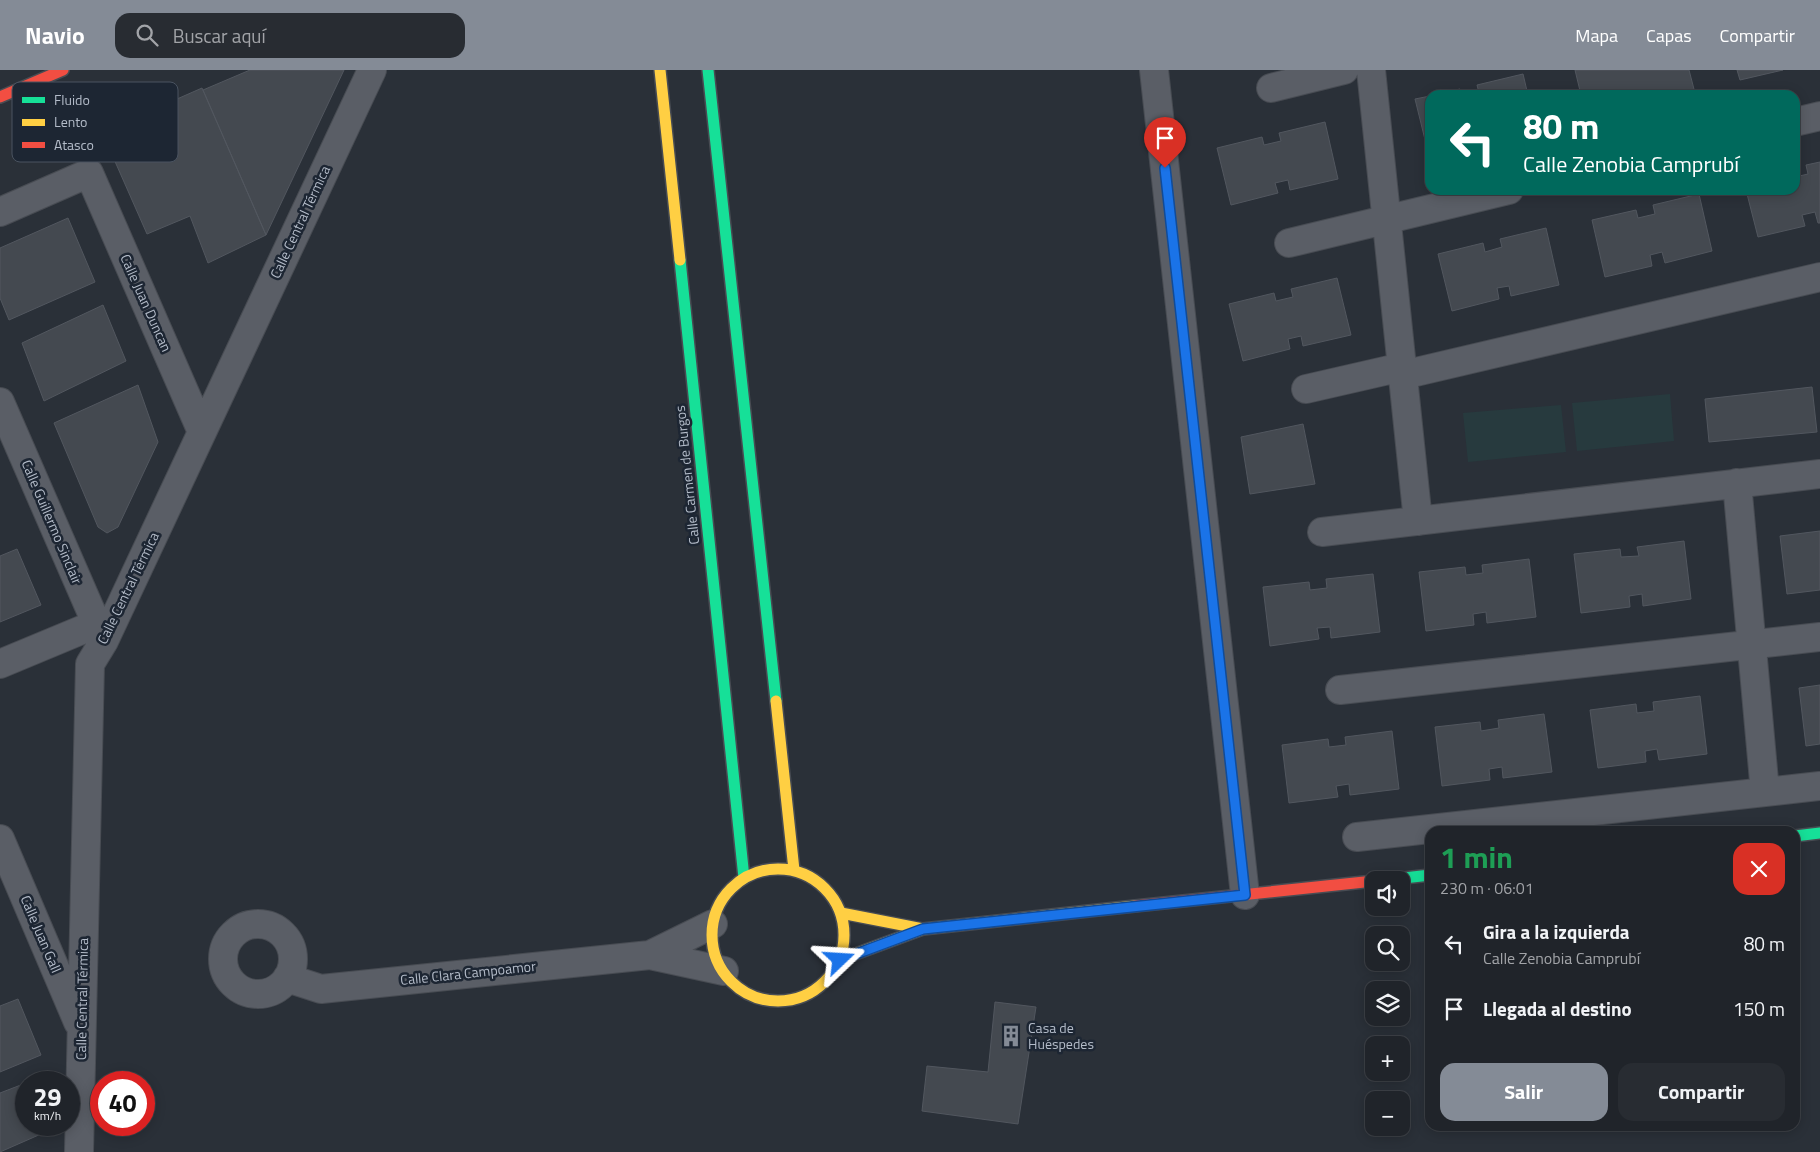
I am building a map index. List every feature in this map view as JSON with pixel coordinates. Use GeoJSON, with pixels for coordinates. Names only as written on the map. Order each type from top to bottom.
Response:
{"type":"FeatureCollection","features":[{"type":"Feature","properties":{"kind":"street"},"geometry":{"type":"LineString","coordinates":[[35,82],[63,70]]}},
{"type":"Feature","properties":{"kind":"street","name":"Calle Central Térmica"},"geometry":{"type":"LineString","coordinates":[[79,1152],[90,664],[100,632],[202,432],[372,70]]}},
{"type":"Feature","properties":{"kind":"street","name":"Calle Carmen de Burgos"},"geometry":{"type":"LineString","coordinates":[[660,70],[744,878]]}},
{"type":"Feature","properties":{"kind":"street"},"geometry":{"type":"LineString","coordinates":[[708,70],[794,870]]}},
{"type":"Feature","properties":{"kind":"street"},"geometry":{"type":"LineString","coordinates":[[1154,70],[1245,895]]}},
{"type":"Feature","properties":{"kind":"street"},"geometry":{"type":"LineString","coordinates":[[1272,88],[1344,70]]}},
{"type":"Feature","properties":{"kind":"street"},"geometry":{"type":"LineString","coordinates":[[1371,70],[1418,521]]}},
{"type":"Feature","properties":{"kind":"street"},"geometry":{"type":"LineString","coordinates":[[0,97],[12,92]]}},
{"type":"Feature","properties":{"kind":"street"},"geometry":{"type":"LineString","coordinates":[[1800,121],[1820,116]]}},
{"type":"Feature","properties":{"kind":"street","name":"Calle Juan Duncan"},"geometry":{"type":"LineString","coordinates":[[0,212],[89,173],[202,432]]}},
{"type":"Feature","properties":{"kind":"street"},"geometry":{"type":"LineString","coordinates":[[1289,243],[1488,195]]}},
{"type":"Feature","properties":{"kind":"street"},"geometry":{"type":"LineString","coordinates":[[1306,388],[1402,371],[1820,277]]}},
{"type":"Feature","properties":{"kind":"street","name":"Calle Guillermo Sinclair"},"geometry":{"type":"LineString","coordinates":[[0,402],[100,632]]}},
{"type":"Feature","properties":{"kind":"street"},"geometry":{"type":"LineString","coordinates":[[1322,532],[1820,474]]}},
{"type":"Feature","properties":{"kind":"street"},"geometry":{"type":"LineString","coordinates":[[1737,484],[1765,792]]}},
{"type":"Feature","properties":{"kind":"street"},"geometry":{"type":"LineString","coordinates":[[0,664],[100,632]]}},
{"type":"Feature","properties":{"kind":"street"},"geometry":{"type":"LineString","coordinates":[[1340,690],[1820,637]]}},
{"type":"Feature","properties":{"kind":"street"},"geometry":{"type":"LineString","coordinates":[[1457,826],[1820,786]]}},
{"type":"Feature","properties":{"kind":"street"},"geometry":{"type":"LineString","coordinates":[[1357,837],[1425,830]]}},
{"type":"Feature","properties":{"kind":"street"},"geometry":{"type":"LineString","coordinates":[[1800,836],[1820,834]]}},
{"type":"Feature","properties":{"kind":"street","name":"Calle Juan Gall"},"geometry":{"type":"LineString","coordinates":[[0,839],[82,1030]]}},
{"type":"Feature","properties":{"kind":"street"},"geometry":{"type":"LineString","coordinates":[[776,868],[794,870],[814,879],[830,894],[841,913],[844,945],[840,960],[829,978],[813,991],[795,999],[774,1001],[755,996],[737,986],[724,972],[716,957],[712,940],[713,924],[719,906],[730,890],[744,878],[760,871],[776,868]]}},
{"type":"Feature","properties":{"kind":"street"},"geometry":{"type":"LineString","coordinates":[[1410,877],[1425,876]]}},
{"type":"Feature","properties":{"kind":"street"},"geometry":{"type":"LineString","coordinates":[[840,960],[923,929],[1365,882]]}},
{"type":"Feature","properties":{"kind":"street"},"geometry":{"type":"LineString","coordinates":[[841,913],[923,929]]}},
{"type":"Feature","properties":{"kind":"street","name":"Calle Clara Campoamor"},"geometry":{"type":"LineString","coordinates":[[650,955],[713,924]]}},
{"type":"Feature","properties":{"kind":"street","name":"Calle Clara Campoamor"},"geometry":{"type":"LineString","coordinates":[[287,978],[321,989],[650,955],[724,972]]}},
{"type":"Feature","properties":{"kind":"green space"},"geometry":{"type":"Polygon","coordinates":[[[1670,394],[1674,441],[1577,451],[1572,403],[1670,394]]]}},
{"type":"Feature","properties":{"kind":"green space"},"geometry":{"type":"Polygon","coordinates":[[[1561,405],[1566,452],[1468,462],[1463,413],[1561,405]]]}},
{"type":"Feature","properties":{"kind":"building"},"geometry":{"type":"Polygon","coordinates":[[[250,70],[344,70],[266,235],[203,90],[250,70]]]}},
{"type":"Feature","properties":{"kind":"building"},"geometry":{"type":"Polygon","coordinates":[[[1575,70],[1689,70],[1694,90],[1580,90],[1575,70]]]}},
{"type":"Feature","properties":{"kind":"building"},"geometry":{"type":"Polygon","coordinates":[[[1737,70],[1783,70],[1740,80],[1737,70]]]}},
{"type":"Feature","properties":{"kind":"building"},"geometry":{"type":"Polygon","coordinates":[[[1523,74],[1527,90],[1478,90],[1477,85],[1523,74]]]}},
{"type":"Feature","properties":{"kind":"building"},"geometry":{"type":"Polygon","coordinates":[[[202,88],[266,235],[208,263],[190,216],[147,234],[115,162],[178,162],[178,99],[202,88]]]}},
{"type":"Feature","properties":{"kind":"building"},"geometry":{"type":"Polygon","coordinates":[[[1425,97],[1425,140],[1415,99],[1425,97]]]}},
{"type":"Feature","properties":{"kind":"building"},"geometry":{"type":"Polygon","coordinates":[[[1325,122],[1338,179],[1290,190],[1288,180],[1275,183],[1278,193],[1231,205],[1217,148],[1262,137],[1264,145],[1281,141],[1279,133],[1325,122]]]}},
{"type":"Feature","properties":{"kind":"building"},"geometry":{"type":"Polygon","coordinates":[[[1820,162],[1820,223],[1818,223],[1815,212],[1802,215],[1805,226],[1758,237],[1747,195],[1800,195],[1800,176],[1808,174],[1806,165],[1820,162]]]}},
{"type":"Feature","properties":{"kind":"building"},"geometry":{"type":"Polygon","coordinates":[[[1699,195],[1712,251],[1665,263],[1662,252],[1650,255],[1652,266],[1605,277],[1592,220],[1636,210],[1638,218],[1655,214],[1653,205],[1699,195]]]}},
{"type":"Feature","properties":{"kind":"building"},"geometry":{"type":"Polygon","coordinates":[[[68,218],[95,282],[9,320],[0,298],[0,248],[68,218]]]}},
{"type":"Feature","properties":{"kind":"building"},"geometry":{"type":"Polygon","coordinates":[[[1546,228],[1559,285],[1511,296],[1509,286],[1497,288],[1499,299],[1452,311],[1438,254],[1483,243],[1485,252],[1502,247],[1500,239],[1546,228]]]}},
{"type":"Feature","properties":{"kind":"building"},"geometry":{"type":"Polygon","coordinates":[[[1337,278],[1351,335],[1303,346],[1301,336],[1288,339],[1290,349],[1243,361],[1229,304],[1274,293],[1276,301],[1293,297],[1291,289],[1337,278]]]}},
{"type":"Feature","properties":{"kind":"building"},"geometry":{"type":"Polygon","coordinates":[[[103,305],[126,361],[44,401],[22,343],[103,305]]]}},
{"type":"Feature","properties":{"kind":"building"},"geometry":{"type":"Polygon","coordinates":[[[138,385],[158,442],[118,527],[107,533],[98,527],[54,423],[138,385]]]}},
{"type":"Feature","properties":{"kind":"building"},"geometry":{"type":"Polygon","coordinates":[[[1812,387],[1817,432],[1709,442],[1705,399],[1812,387]]]}},
{"type":"Feature","properties":{"kind":"building"},"geometry":{"type":"Polygon","coordinates":[[[1303,424],[1315,484],[1250,494],[1241,437],[1303,424]]]}},
{"type":"Feature","properties":{"kind":"building"},"geometry":{"type":"Polygon","coordinates":[[[1820,531],[1820,590],[1787,594],[1780,536],[1820,531]]]}},
{"type":"Feature","properties":{"kind":"building"},"geometry":{"type":"Polygon","coordinates":[[[1684,541],[1691,599],[1643,606],[1642,594],[1629,596],[1630,607],[1581,613],[1574,554],[1620,549],[1621,557],[1639,556],[1637,547],[1684,541]]]}},
{"type":"Feature","properties":{"kind":"building"},"geometry":{"type":"Polygon","coordinates":[[[17,549],[41,605],[0,622],[0,556],[17,549]]]}},
{"type":"Feature","properties":{"kind":"building"},"geometry":{"type":"Polygon","coordinates":[[[1529,559],[1536,617],[1487,623],[1486,612],[1473,614],[1474,625],[1426,631],[1419,572],[1465,567],[1466,575],[1483,573],[1482,565],[1529,559]]]}},
{"type":"Feature","properties":{"kind":"building"},"geometry":{"type":"Polygon","coordinates":[[[1373,574],[1380,632],[1331,638],[1330,627],[1317,628],[1319,639],[1270,646],[1263,587],[1309,582],[1310,590],[1327,588],[1326,579],[1373,574]]]}},
{"type":"Feature","properties":{"kind":"building"},"geometry":{"type":"Polygon","coordinates":[[[1820,685],[1820,744],[1806,746],[1799,688],[1820,685]]]}},
{"type":"Feature","properties":{"kind":"building"},"geometry":{"type":"Polygon","coordinates":[[[1700,696],[1707,754],[1659,760],[1657,749],[1645,751],[1646,762],[1598,768],[1590,710],[1636,704],[1637,713],[1654,711],[1653,702],[1700,696]]]}},
{"type":"Feature","properties":{"kind":"building"},"geometry":{"type":"Polygon","coordinates":[[[1544,714],[1552,772],[1503,778],[1502,767],[1489,769],[1490,780],[1442,786],[1435,727],[1480,722],[1481,731],[1499,728],[1498,720],[1544,714]]]}},
{"type":"Feature","properties":{"kind":"building"},"geometry":{"type":"Polygon","coordinates":[[[1392,731],[1399,789],[1350,795],[1349,784],[1336,786],[1338,797],[1289,803],[1282,745],[1328,739],[1329,747],[1346,745],[1345,737],[1392,731]]]}},
{"type":"Feature","properties":{"kind":"building"},"geometry":{"type":"Polygon","coordinates":[[[18,999],[41,1055],[0,1072],[0,1006],[18,999]]]}},
{"type":"Feature","properties":{"kind":"building","name":"Casa de Huéspedes"},"geometry":{"type":"Polygon","coordinates":[[[995,1002],[1036,1007],[1018,1124],[922,1111],[927,1066],[988,1072],[995,1002]]]}},
{"type":"Feature","properties":{"kind":"building"},"geometry":{"type":"Polygon","coordinates":[[[15,1087],[15,1136],[36,1136],[0,1152],[0,1093],[15,1087]]]}},
{"type":"Feature","properties":{"kind":"traffic: fast"},"geometry":{"type":"LineString","coordinates":[[708,70],[776,701]]}},
{"type":"Feature","properties":{"kind":"traffic: fast"},"geometry":{"type":"LineString","coordinates":[[680,260],[744,878]]}},
{"type":"Feature","properties":{"kind":"traffic: fast"},"geometry":{"type":"LineString","coordinates":[[1800,835],[1820,833]]}},
{"type":"Feature","properties":{"kind":"traffic: fast"},"geometry":{"type":"LineString","coordinates":[[1410,877],[1425,876]]}},
{"type":"Feature","properties":{"kind":"traffic: slow"},"geometry":{"type":"LineString","coordinates":[[660,70],[680,260]]}},
{"type":"Feature","properties":{"kind":"traffic: slow"},"geometry":{"type":"LineString","coordinates":[[776,701],[794,870]]}},
{"type":"Feature","properties":{"kind":"traffic: slow"},"geometry":{"type":"LineString","coordinates":[[778,869],[803,874],[815,880],[833,898],[839,910],[844,935],[839,960],[833,972],[815,990],[803,996],[778,1001],[753,996],[741,990],[723,972],[717,960],[712,935],[717,910],[723,898],[741,880],[753,874],[778,869]]}},
{"type":"Feature","properties":{"kind":"traffic: slow"},"geometry":{"type":"LineString","coordinates":[[839,960],[923,929],[1135,906]]}},
{"type":"Feature","properties":{"kind":"traffic: slow"},"geometry":{"type":"LineString","coordinates":[[841,913],[923,929]]}},
{"type":"Feature","properties":{"kind":"traffic: jam"},"geometry":{"type":"LineString","coordinates":[[35,82],[63,70]]}},
{"type":"Feature","properties":{"kind":"traffic: jam"},"geometry":{"type":"LineString","coordinates":[[0,97],[12,92]]}},
{"type":"Feature","properties":{"kind":"traffic: jam"},"geometry":{"type":"LineString","coordinates":[[1135,906],[1365,882]]}},
{"type":"Feature","properties":{"kind":"place","name":"Casa de Huéspedes"},"geometry":{"type":"Point","coordinates":[1011,1036]}},
{"type":"Feature","properties":{"kind":"route"},"geometry":{"type":"LineString","coordinates":[[840,960],[923,929],[1245,895],[1165,168]]}}]}
